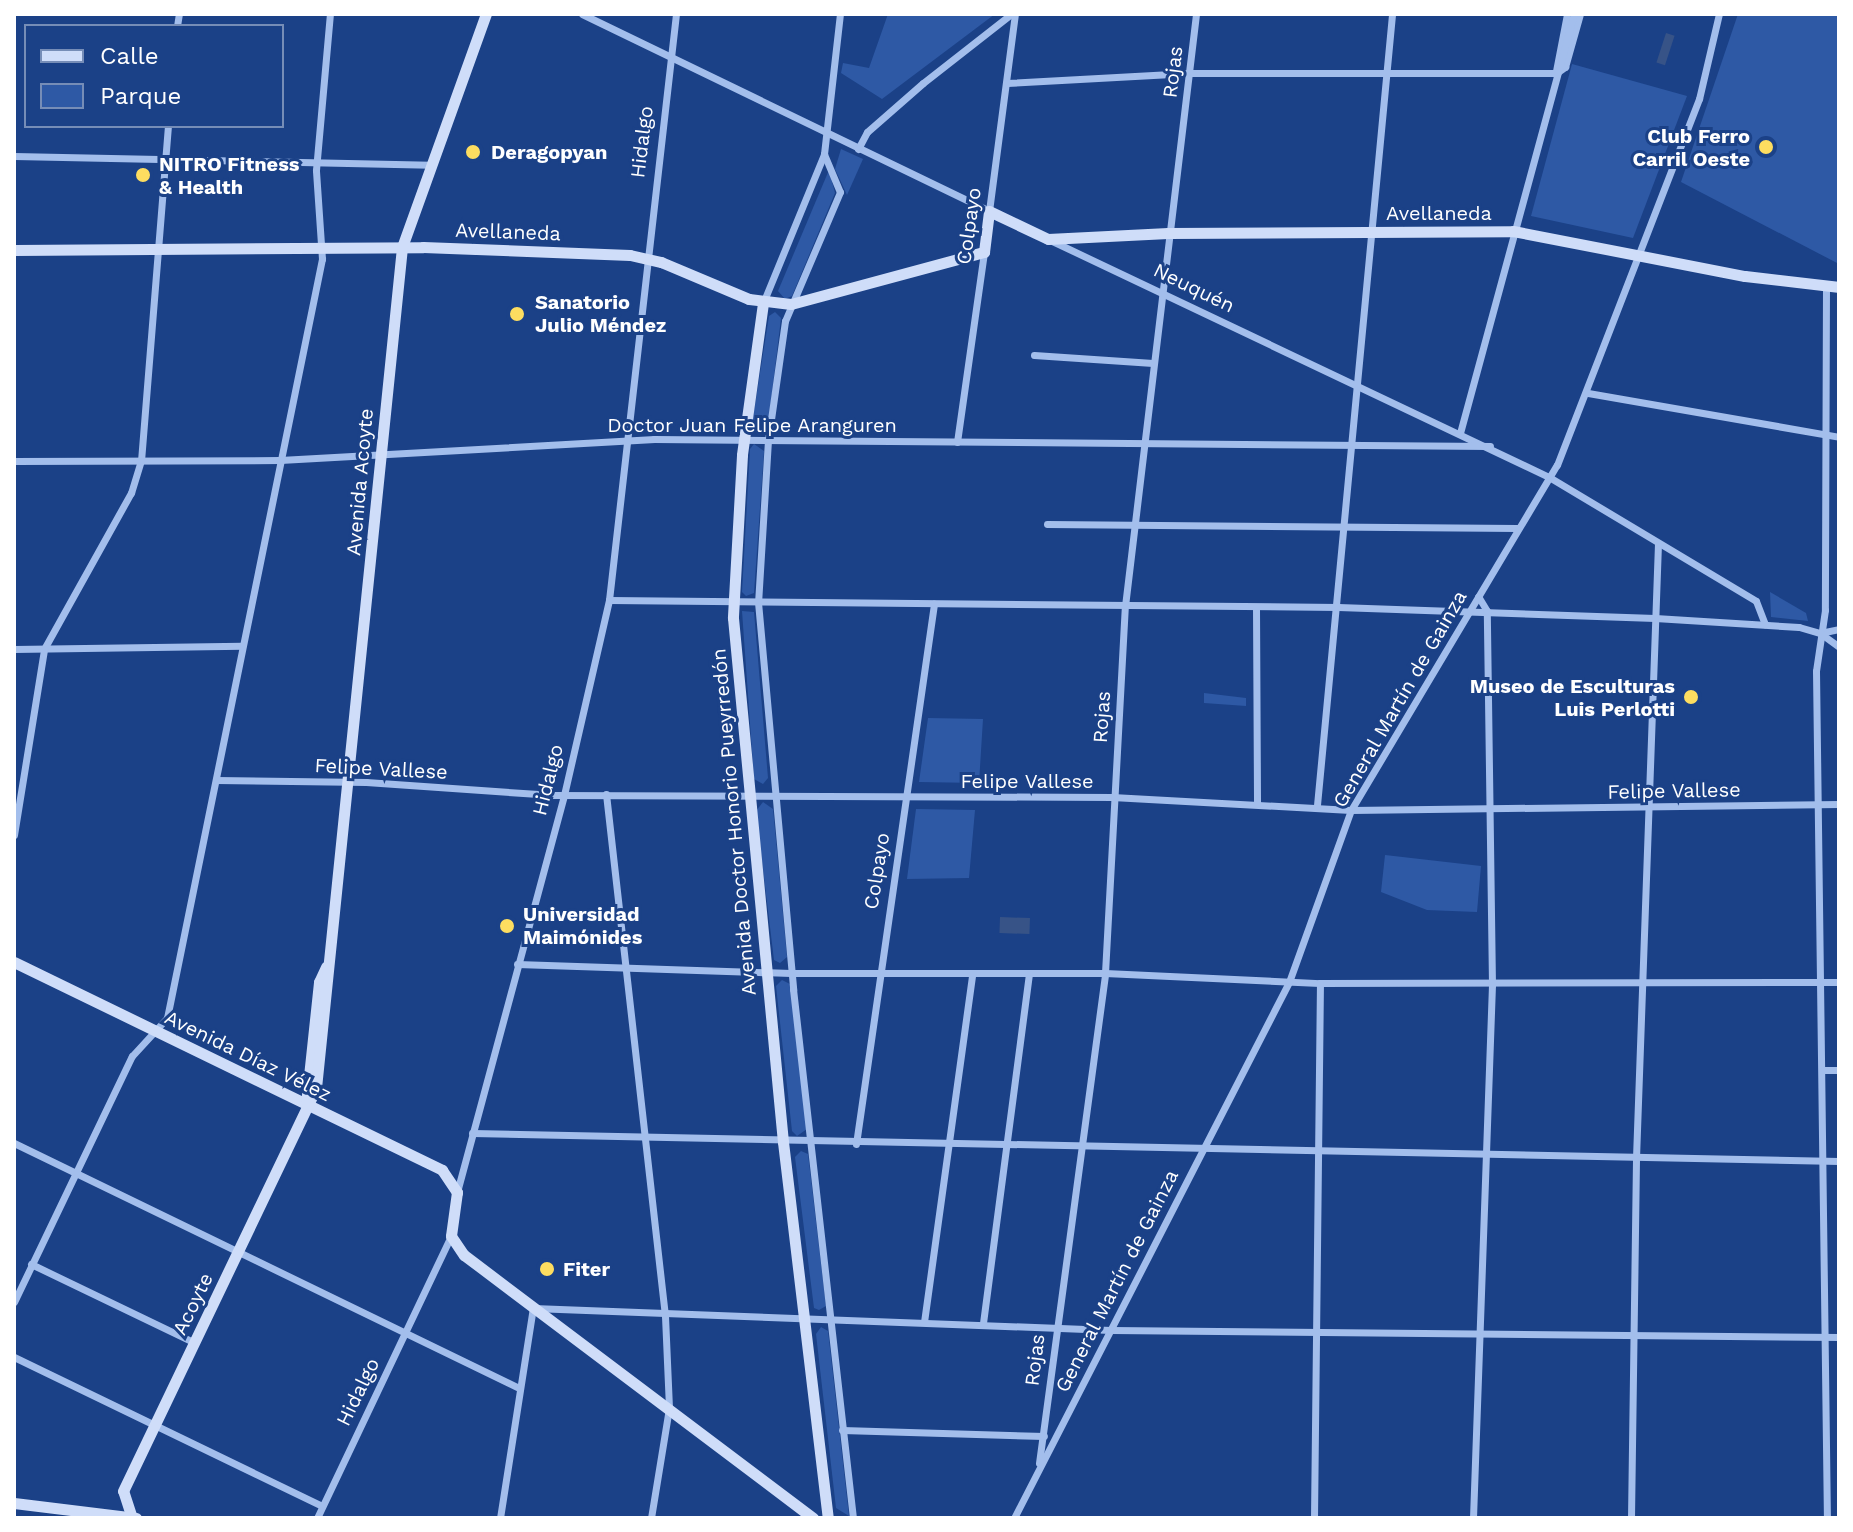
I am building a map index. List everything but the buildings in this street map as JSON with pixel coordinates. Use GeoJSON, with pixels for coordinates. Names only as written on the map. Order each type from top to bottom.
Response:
{"type":"FeatureCollection","features":[{"type":"Feature","properties":{"kind":"main road","name":"Avenida Acoyte"},"geometry":{"type":"LineString","coordinates":[[306,1104],[319,982],[326,967],[349,782],[402,247],[486,14]]}},
{"type":"Feature","properties":{"kind":"main road","name":"Neuquén"},"geometry":{"type":"LineString","coordinates":[[989,211],[1048,239]]}},
{"type":"Feature","properties":{"kind":"main road","name":"Colpayo"},"geometry":{"type":"LineString","coordinates":[[984,252],[989,211]]}},
{"type":"Feature","properties":{"kind":"main road","name":"Avellaneda"},"geometry":{"type":"LineString","coordinates":[[1048,239],[1168,233],[1513,231],[1826,288],[1839,287]]}},
{"type":"Feature","properties":{"kind":"main road","name":"Avellaneda"},"geometry":{"type":"LineString","coordinates":[[14,250],[402,247],[647,257],[763,303],[791,304],[984,252]]}},
{"type":"Feature","properties":{"kind":"main road","name":"Avenida Doctor Honorio Pueyrredón"},"geometry":{"type":"LineString","coordinates":[[763,303],[744,439],[732,601],[765,972],[828,1518]]}},
{"type":"Feature","properties":{"kind":"main road","name":"Avenida Díaz Vélez"},"geometry":{"type":"LineString","coordinates":[[14,962],[442,1170],[457,1192]]}},
{"type":"Feature","properties":{"kind":"main road","name":"Acoyte"},"geometry":{"type":"LineString","coordinates":[[133,1518],[123,1491],[306,1104]]}},
{"type":"Feature","properties":{"kind":"main road","name":"Hidalgo"},"geometry":{"type":"LineString","coordinates":[[451,1236],[457,1192]]}},
{"type":"Feature","properties":{"kind":"main road"},"geometry":{"type":"LineString","coordinates":[[451,1236],[464,1255],[813,1518]]}},
{"type":"Feature","properties":{"kind":"main road"},"geometry":{"type":"LineString","coordinates":[[14,1503],[133,1518]]}},
{"type":"Feature","properties":{"kind":"street"},"geometry":{"type":"LineString","coordinates":[[14,1302],[132,1056],[167,1018],[323,247],[317,160],[330,14]]}},
{"type":"Feature","properties":{"kind":"street","name":"Neuquén"},"geometry":{"type":"LineString","coordinates":[[582,14],[989,211]]}},
{"type":"Feature","properties":{"kind":"street","name":"Hidalgo"},"geometry":{"type":"LineString","coordinates":[[457,1192],[564,795],[609,600],[676,14]]}},
{"type":"Feature","properties":{"kind":"street","name":"Avenida Doctor Honorio Pueyrredón"},"geometry":{"type":"LineString","coordinates":[[763,303],[824,154],[840,14]]}},
{"type":"Feature","properties":{"kind":"street"},"geometry":{"type":"LineString","coordinates":[[858,149],[867,132],[923,83],[1013,14]]}},
{"type":"Feature","properties":{"kind":"street","name":"Colpayo"},"geometry":{"type":"LineString","coordinates":[[989,211],[1013,14]]}},
{"type":"Feature","properties":{"kind":"street","name":"Rojas"},"geometry":{"type":"LineString","coordinates":[[1038,1469],[1105,973],[1112,797],[1125,606],[1196,14]]}},
{"type":"Feature","properties":{"kind":"street"},"geometry":{"type":"LineString","coordinates":[[1317,805],[1347,527],[1392,14]]}},
{"type":"Feature","properties":{"kind":"street"},"geometry":{"type":"LineString","coordinates":[[1556,73],[1554,64],[1567,14]]}},
{"type":"Feature","properties":{"kind":"street"},"geometry":{"type":"LineString","coordinates":[[1460,433],[1574,14]]}},
{"type":"Feature","properties":{"kind":"street"},"geometry":{"type":"LineString","coordinates":[[1007,83],[1190,73],[1556,73],[1565,67],[1580,14]]}},
{"type":"Feature","properties":{"kind":"street","name":"General Martín de Gainza"},"geometry":{"type":"LineString","coordinates":[[1014,1518],[1289,982],[1351,810],[1549,477],[1588,393],[1699,99],[1719,14]]}},
{"type":"Feature","properties":{"kind":"street"},"geometry":{"type":"LineString","coordinates":[[14,835],[44,649],[131,493],[141,461],[168,128]]}},
{"type":"Feature","properties":{"kind":"street"},"geometry":{"type":"LineString","coordinates":[[824,154],[840,192],[791,304],[768,440],[758,602],[791,973],[853,1518]]}},
{"type":"Feature","properties":{"kind":"street"},"geometry":{"type":"LineString","coordinates":[[14,156],[317,160],[430,165]]}},
{"type":"Feature","properties":{"kind":"street","name":"Neuquén"},"geometry":{"type":"LineString","coordinates":[[1048,239],[1490,446],[1549,477],[1762,605],[1765,624]]}},
{"type":"Feature","properties":{"kind":"street","name":"Colpayo"},"geometry":{"type":"LineString","coordinates":[[957,442],[984,252]]}},
{"type":"Feature","properties":{"kind":"street"},"geometry":{"type":"LineString","coordinates":[[1826,288],[1825,610],[1820,633],[1819,804],[1824,982],[1827,1518]]}},
{"type":"Feature","properties":{"kind":"street"},"geometry":{"type":"LineString","coordinates":[[1034,355],[1153,363]]}},
{"type":"Feature","properties":{"kind":"street"},"geometry":{"type":"LineString","coordinates":[[1588,393],[1825,437],[1839,437]]}},
{"type":"Feature","properties":{"kind":"street","name":"Doctor Juan Felipe Aranguren"},"geometry":{"type":"LineString","coordinates":[[14,461],[280,460],[625,440],[1490,446]]}},
{"type":"Feature","properties":{"kind":"street"},"geometry":{"type":"LineString","coordinates":[[1047,524],[1517,528]]}},
{"type":"Feature","properties":{"kind":"street"},"geometry":{"type":"LineString","coordinates":[[1631,1518],[1636,1158],[1658,543]]}},
{"type":"Feature","properties":{"kind":"street"},"geometry":{"type":"LineString","coordinates":[[1473,1518],[1489,1154],[1492,985],[1487,611],[1478,596]]}},
{"type":"Feature","properties":{"kind":"street"},"geometry":{"type":"LineString","coordinates":[[609,600],[1338,607],[1655,618],[1765,624],[1820,633],[1839,629]]}},
{"type":"Feature","properties":{"kind":"street","name":"Colpayo"},"geometry":{"type":"LineString","coordinates":[[856,1144],[934,604]]}},
{"type":"Feature","properties":{"kind":"street"},"geometry":{"type":"LineString","coordinates":[[1256,607],[1257,804]]}},
{"type":"Feature","properties":{"kind":"street"},"geometry":{"type":"LineString","coordinates":[[1820,633],[1839,647]]}},
{"type":"Feature","properties":{"kind":"street"},"geometry":{"type":"LineString","coordinates":[[14,649],[242,646]]}},
{"type":"Feature","properties":{"kind":"street","name":"Felipe Vallese"},"geometry":{"type":"LineString","coordinates":[[216,780],[349,782],[564,795],[1112,797],[1317,805],[1351,810],[1649,809],[1839,804]]}},
{"type":"Feature","properties":{"kind":"street"},"geometry":{"type":"LineString","coordinates":[[606,794],[665,1316],[669,1408],[651,1518]]}},
{"type":"Feature","properties":{"kind":"street"},"geometry":{"type":"LineString","coordinates":[[517,964],[791,973],[1105,973],[1320,983],[1839,982]]}},
{"type":"Feature","properties":{"kind":"street"},"geometry":{"type":"LineString","coordinates":[[924,1322],[972,974]]}},
{"type":"Feature","properties":{"kind":"street"},"geometry":{"type":"LineString","coordinates":[[983,1323],[1029,974]]}},
{"type":"Feature","properties":{"kind":"street"},"geometry":{"type":"LineString","coordinates":[[1314,1518],[1321,1152],[1320,983]]}},
{"type":"Feature","properties":{"kind":"street"},"geometry":{"type":"LineString","coordinates":[[1824,1070],[1839,1070]]}},
{"type":"Feature","properties":{"kind":"street"},"geometry":{"type":"LineString","coordinates":[[472,1133],[949,1147],[1204,1148],[1839,1161]]}},
{"type":"Feature","properties":{"kind":"street"},"geometry":{"type":"LineString","coordinates":[[14,1143],[519,1388]]}},
{"type":"Feature","properties":{"kind":"street","name":"Hidalgo"},"geometry":{"type":"LineString","coordinates":[[317,1518],[451,1236]]}},
{"type":"Feature","properties":{"kind":"street"},"geometry":{"type":"LineString","coordinates":[[31,1264],[195,1343]]}},
{"type":"Feature","properties":{"kind":"street"},"geometry":{"type":"LineString","coordinates":[[500,1518],[533,1308],[665,1316],[983,1323],[1111,1330],[1635,1332],[1839,1337]]}},
{"type":"Feature","properties":{"kind":"street"},"geometry":{"type":"LineString","coordinates":[[14,1357],[322,1506]]}},
{"type":"Feature","properties":{"kind":"street"},"geometry":{"type":"LineString","coordinates":[[842,1430],[1054,1437]]}},
{"type":"Feature","properties":{"kind":"green space"},"geometry":{"type":"Polygon","coordinates":[[[888,14],[995,14],[882,99],[841,73],[843,63],[869,68],[888,14]]]}},
{"type":"Feature","properties":{"kind":"green space","name":"Club Ferro Carril Oeste"},"geometry":{"type":"Polygon","coordinates":[[[1738,14],[1839,14],[1839,264],[1681,182],[1738,14]]]}},
{"type":"Feature","properties":{"kind":"green space","name":"Club Ferro Carril Oeste"},"geometry":{"type":"Polygon","coordinates":[[[1572,64],[1687,96],[1633,238],[1531,216],[1572,64]]]}},
{"type":"Feature","properties":{"kind":"green space"},"geometry":{"type":"Polygon","coordinates":[[[841,149],[863,159],[847,195],[835,169],[841,149]]]}},
{"type":"Feature","properties":{"kind":"green space"},"geometry":{"type":"Polygon","coordinates":[[[829,170],[835,193],[792,296],[785,299],[778,291],[829,170]]]}},
{"type":"Feature","properties":{"kind":"green space"},"geometry":{"type":"Polygon","coordinates":[[[775,312],[781,318],[768,426],[760,431],[752,424],[769,316],[775,312]]]}},
{"type":"Feature","properties":{"kind":"green space"},"geometry":{"type":"Polygon","coordinates":[[[754,444],[764,451],[754,593],[746,596],[742,592],[750,449],[754,444]]]}},
{"type":"Feature","properties":{"kind":"green space"},"geometry":{"type":"Polygon","coordinates":[[[1770,592],[1806,613],[1808,621],[1771,617],[1770,592]]]}},
{"type":"Feature","properties":{"kind":"green space"},"geometry":{"type":"Polygon","coordinates":[[[742,611],[754,612],[768,778],[763,784],[754,779],[742,611]]]}},
{"type":"Feature","properties":{"kind":"green space"},"geometry":{"type":"Polygon","coordinates":[[[1204,693],[1246,698],[1246,706],[1204,703],[1204,693]]]}},
{"type":"Feature","properties":{"kind":"green space"},"geometry":{"type":"Polygon","coordinates":[[[928,718],[983,719],[979,783],[919,782],[928,718]]]}},
{"type":"Feature","properties":{"kind":"green space"},"geometry":{"type":"Polygon","coordinates":[[[763,802],[773,809],[787,957],[780,963],[774,960],[756,811],[763,802]]]}},
{"type":"Feature","properties":{"kind":"green space"},"geometry":{"type":"Polygon","coordinates":[[[916,809],[975,810],[969,878],[907,879],[916,809]]]}},
{"type":"Feature","properties":{"kind":"green space"},"geometry":{"type":"Polygon","coordinates":[[[1385,855],[1481,866],[1477,912],[1427,910],[1381,892],[1385,855]]]}},
{"type":"Feature","properties":{"kind":"green space"},"geometry":{"type":"Polygon","coordinates":[[[782,980],[790,984],[807,1129],[797,1136],[792,1131],[776,986],[782,980]]]}},
{"type":"Feature","properties":{"kind":"green space"},"geometry":{"type":"Polygon","coordinates":[[[801,1151],[808,1154],[826,1306],[819,1310],[814,1308],[795,1157],[801,1151]]]}},
{"type":"Feature","properties":{"kind":"green space"},"geometry":{"type":"Polygon","coordinates":[[[821,1327],[828,1331],[849,1516],[836,1508],[816,1334],[821,1327]]]}},
{"type":"Feature","properties":{"kind":"shaded area"},"geometry":{"type":"Polygon","coordinates":[[[1666,33],[1675,36],[1665,65],[1656,62],[1666,33]]]}},
{"type":"Feature","properties":{"kind":"shaded area"},"geometry":{"type":"Polygon","coordinates":[[[1000,917],[1030,918],[1029,934],[999,933],[1000,917]]]}},
{"type":"Feature","properties":{"kind":"place","name":"Club Ferro Carril Oeste"},"geometry":{"type":"Point","coordinates":[1766,147]}},
{"type":"Feature","properties":{"kind":"place","name":"Deragopyan"},"geometry":{"type":"Point","coordinates":[473,152]}},
{"type":"Feature","properties":{"kind":"place","name":"NITRO Fitness & Health"},"geometry":{"type":"Point","coordinates":[143,175]}},
{"type":"Feature","properties":{"kind":"place","name":"Sanatorio Julio Méndez"},"geometry":{"type":"Point","coordinates":[517,314]}},
{"type":"Feature","properties":{"kind":"place","name":"Museo de Esculturas Luis Perlotti"},"geometry":{"type":"Point","coordinates":[1691,697]}},
{"type":"Feature","properties":{"kind":"place","name":"Universidad Maimónides"},"geometry":{"type":"Point","coordinates":[507,926]}},
{"type":"Feature","properties":{"kind":"place","name":"Fiter"},"geometry":{"type":"Point","coordinates":[547,1269]}}]}
